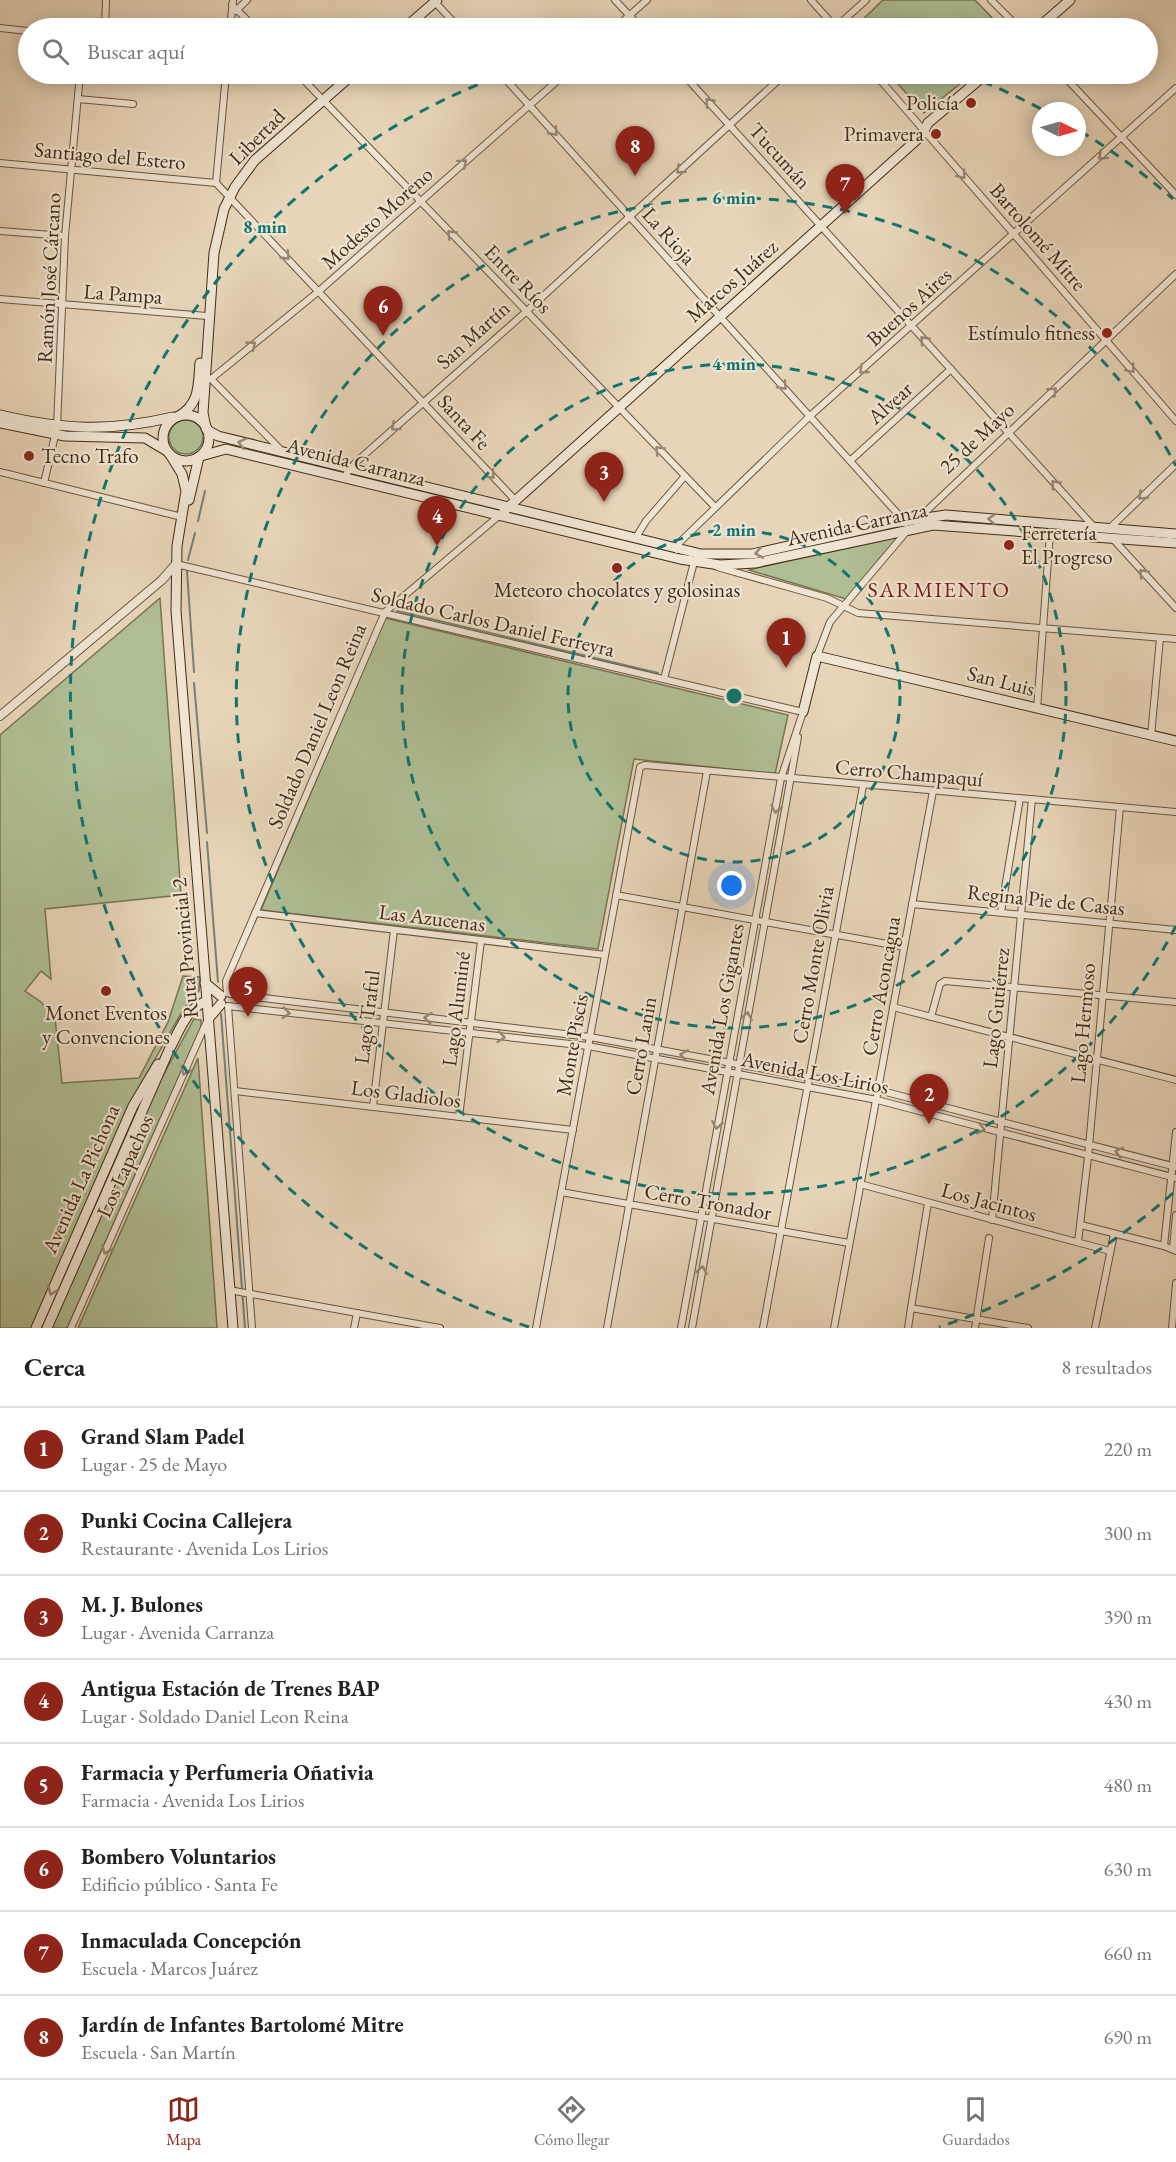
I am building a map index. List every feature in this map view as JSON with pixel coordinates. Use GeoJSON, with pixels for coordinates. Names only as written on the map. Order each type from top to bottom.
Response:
{"type":"FeatureCollection","features":[{"type":"Feature","properties":{"kind":"main road"},"geometry":{"type":"LineString","coordinates":[[1049,18],[1070,0]]}},
{"type":"Feature","properties":{"kind":"main road"},"geometry":{"type":"LineString","coordinates":[[416,18],[435,1]]}},
{"type":"Feature","properties":{"kind":"main road","name":"Libertad"},"geometry":{"type":"LineString","coordinates":[[207,429],[203,413],[208,378],[207,316],[215,241],[229,198],[249,167],[341,84]]}},
{"type":"Feature","properties":{"kind":"main road","name":"Marcos Juárez"},"geometry":{"type":"LineString","coordinates":[[503,512],[719,315],[822,226],[924,130],[928,123],[974,84]]}},
{"type":"Feature","properties":{"kind":"main road","name":"Libertad"},"geometry":{"type":"LineString","coordinates":[[175,417],[191,408],[198,394],[204,325],[207,316]]}},
{"type":"Feature","properties":{"kind":"main road"},"geometry":{"type":"LineString","coordinates":[[0,415],[56,431],[112,427],[175,417],[194,417],[207,429],[208,442],[200,456],[176,564]]}},
{"type":"Feature","properties":{"kind":"main road"},"geometry":{"type":"LineString","coordinates":[[175,417],[163,434],[169,454],[182,474],[186,491],[176,564]]}},
{"type":"Feature","properties":{"kind":"main road"},"geometry":{"type":"LineString","coordinates":[[0,423],[56,431],[145,438],[169,454],[187,461],[200,456]]}},
{"type":"Feature","properties":{"kind":"main road","name":"Avenida Carranza"},"geometry":{"type":"LineString","coordinates":[[207,429],[218,436],[284,453],[347,474]]}},
{"type":"Feature","properties":{"kind":"main road","name":"Avenida Carranza"},"geometry":{"type":"LineString","coordinates":[[200,456],[226,449],[347,474],[679,555],[752,554],[907,524],[1050,533],[1176,534]]}},
{"type":"Feature","properties":{"kind":"main road","name":"Avenida Carranza"},"geometry":{"type":"LineString","coordinates":[[503,512],[634,540],[698,563],[755,563],[907,524],[919,518],[946,515],[1094,528],[1110,533],[1176,543]]}},
{"type":"Feature","properties":{"kind":"main road","name":"Ruta Provincial 2"},"geometry":{"type":"LineString","coordinates":[[176,564],[178,643],[233,1328]]}},
{"type":"Feature","properties":{"kind":"main road"},"geometry":{"type":"LineString","coordinates":[[803,712],[817,656]]}},
{"type":"Feature","properties":{"kind":"main road","name":"San Luis"},"geometry":{"type":"LineString","coordinates":[[817,656],[1176,741]]}},
{"type":"Feature","properties":{"kind":"main road"},"geometry":{"type":"LineString","coordinates":[[206,983],[225,999],[209,1018]]}},
{"type":"Feature","properties":{"kind":"main road","name":"Avenida La Pichona"},"geometry":{"type":"LineString","coordinates":[[47,1328],[169,1050],[188,1014],[198,1004],[207,1001]]}},
{"type":"Feature","properties":{"kind":"main road","name":"Avenida La Pichona"},"geometry":{"type":"LineString","coordinates":[[36,1328],[133,1106],[151,1074],[169,1050]]}},
{"type":"Feature","properties":{"kind":"street"},"geometry":{"type":"LineString","coordinates":[[105,18],[106,0]]}},
{"type":"Feature","properties":{"kind":"street"},"geometry":{"type":"LineString","coordinates":[[246,18],[234,5],[248,0]]}},
{"type":"Feature","properties":{"kind":"street"},"geometry":{"type":"LineString","coordinates":[[615,0],[630,16]]}},
{"type":"Feature","properties":{"kind":"street"},"geometry":{"type":"LineString","coordinates":[[628,18],[647,0]]}},
{"type":"Feature","properties":{"kind":"street"},"geometry":{"type":"LineString","coordinates":[[811,0],[826,18]]}},
{"type":"Feature","properties":{"kind":"street"},"geometry":{"type":"LineString","coordinates":[[846,18],[866,0]]}},
{"type":"Feature","properties":{"kind":"street"},"geometry":{"type":"LineString","coordinates":[[991,0],[1008,18]]}},
{"type":"Feature","properties":{"kind":"street"},"geometry":{"type":"LineString","coordinates":[[435,1],[450,18]]}},
{"type":"Feature","properties":{"kind":"street"},"geometry":{"type":"LineString","coordinates":[[0,28],[18,30]]}},
{"type":"Feature","properties":{"kind":"street","name":"Ramón José Cárcano"},"geometry":{"type":"LineString","coordinates":[[44,483],[56,431],[64,306],[65,236],[79,84]]}},
{"type":"Feature","properties":{"kind":"street"},"geometry":{"type":"LineString","coordinates":[[216,183],[225,84]]}},
{"type":"Feature","properties":{"kind":"street","name":"Entre Ríos"},"geometry":{"type":"LineString","coordinates":[[307,84],[715,507]]}},
{"type":"Feature","properties":{"kind":"street","name":"La Rioja"},"geometry":{"type":"LineString","coordinates":[[510,84],[907,524]]}},
{"type":"Feature","properties":{"kind":"street","name":"Modesto Moreno"},"geometry":{"type":"LineString","coordinates":[[208,378],[319,291],[554,84]]}},
{"type":"Feature","properties":{"kind":"street","name":"Tucumán"},"geometry":{"type":"LineString","coordinates":[[691,84],[1094,528]]}},
{"type":"Feature","properties":{"kind":"street","name":"San Martín"},"geometry":{"type":"LineString","coordinates":[[347,474],[423,402],[630,217],[774,84]]}},
{"type":"Feature","properties":{"kind":"street","name":"Bartolomé Mitre"},"geometry":{"type":"LineString","coordinates":[[884,84],[1176,421]]}},
{"type":"Feature","properties":{"kind":"street"},"geometry":{"type":"LineString","coordinates":[[1072,84],[1176,195]]}},
{"type":"Feature","properties":{"kind":"street","name":"Buenos Aires"},"geometry":{"type":"LineString","coordinates":[[679,555],[680,542],[810,416],[1176,88]]}},
{"type":"Feature","properties":{"kind":"street"},"geometry":{"type":"LineString","coordinates":[[78,99],[133,104]]}},
{"type":"Feature","properties":{"kind":"street","name":"Santiago del Estero"},"geometry":{"type":"LineString","coordinates":[[0,163],[216,183]]}},
{"type":"Feature","properties":{"kind":"street","name":"Santa Fe"},"geometry":{"type":"LineString","coordinates":[[216,183],[515,500]]}},
{"type":"Feature","properties":{"kind":"street"},"geometry":{"type":"LineString","coordinates":[[0,231],[65,236]]}},
{"type":"Feature","properties":{"kind":"street","name":"25 de Mayo"},"geometry":{"type":"LineString","coordinates":[[919,518],[1176,274]]}},
{"type":"Feature","properties":{"kind":"street","name":"La Pampa"},"geometry":{"type":"LineString","coordinates":[[0,299],[207,316]]}},
{"type":"Feature","properties":{"kind":"street","name":"Alvear"},"geometry":{"type":"LineString","coordinates":[[850,460],[951,369]]}},
{"type":"Feature","properties":{"kind":"street"},"geometry":{"type":"LineString","coordinates":[[208,378],[284,453]]}},
{"type":"Feature","properties":{"kind":"street"},"geometry":{"type":"LineString","coordinates":[[1176,464],[1110,533],[1176,608]]}},
{"type":"Feature","properties":{"kind":"street"},"geometry":{"type":"LineString","coordinates":[[0,472],[182,517]]}},
{"type":"Feature","properties":{"kind":"street"},"geometry":{"type":"LineString","coordinates":[[634,540],[646,521],[685,476]]}},
{"type":"Feature","properties":{"kind":"street","name":"Soldado Daniel Leon Reina"},"geometry":{"type":"LineString","coordinates":[[252,1328],[235,1091],[225,999],[226,981],[385,612],[503,512]]}},
{"type":"Feature","properties":{"kind":"street"},"geometry":{"type":"LineString","coordinates":[[817,656],[825,631],[907,524]]}},
{"type":"Feature","properties":{"kind":"street"},"geometry":{"type":"LineString","coordinates":[[1037,709],[1050,533]]}},
{"type":"Feature","properties":{"kind":"street"},"geometry":{"type":"LineString","coordinates":[[664,680],[698,563],[827,598],[843,608],[858,613],[1176,639]]}},
{"type":"Feature","properties":{"kind":"street"},"geometry":{"type":"LineString","coordinates":[[0,716],[162,580],[176,564]]}},
{"type":"Feature","properties":{"kind":"street","name":"Soldado Carlos Daniel Ferreyra"},"geometry":{"type":"LineString","coordinates":[[176,564],[803,712]]}},
{"type":"Feature","properties":{"kind":"street"},"geometry":{"type":"LineString","coordinates":[[1151,736],[1160,638]]}},
{"type":"Feature","properties":{"kind":"street","name":"Avenida Los Gigantes"},"geometry":{"type":"LineString","coordinates":[[681,1328],[754,920],[782,778],[803,712]]}},
{"type":"Feature","properties":{"kind":"street","name":"Avenida Los Gigantes"},"geometry":{"type":"LineString","coordinates":[[692,1328],[803,712]]}},
{"type":"Feature","properties":{"kind":"street","name":"Cerro Champaquí"},"geometry":{"type":"LineString","coordinates":[[640,767],[645,765],[1176,812]]}},
{"type":"Feature","properties":{"kind":"street","name":"Monte Piscis"},"geometry":{"type":"LineString","coordinates":[[536,1328],[640,767]]}},
{"type":"Feature","properties":{"kind":"street","name":"Cerro Lanin"},"geometry":{"type":"LineString","coordinates":[[607,1328],[707,771]]}},
{"type":"Feature","properties":{"kind":"street","name":"Cerro Monte Olivia"},"geometry":{"type":"LineString","coordinates":[[764,1328],[863,786]]}},
{"type":"Feature","properties":{"kind":"street","name":"Cerro Aconcagua"},"geometry":{"type":"LineString","coordinates":[[834,1328],[933,791]]}},
{"type":"Feature","properties":{"kind":"street"},"geometry":{"type":"LineString","coordinates":[[1001,912],[1020,798]]}},
{"type":"Feature","properties":{"kind":"street","name":"Lago Gutiérrez"},"geometry":{"type":"LineString","coordinates":[[992,1220],[1032,799]]}},
{"type":"Feature","properties":{"kind":"street","name":"Lago Hermoso"},"geometry":{"type":"LineString","coordinates":[[1078,1242],[1120,807]]}},
{"type":"Feature","properties":{"kind":"street"},"geometry":{"type":"LineString","coordinates":[[616,895],[904,947]]}},
{"type":"Feature","properties":{"kind":"street","name":"Regina Pie de Casas"},"geometry":{"type":"LineString","coordinates":[[912,904],[1176,930]]}},
{"type":"Feature","properties":{"kind":"street","name":"Las Azucenas"},"geometry":{"type":"LineString","coordinates":[[255,913],[605,955]]}},
{"type":"Feature","properties":{"kind":"street","name":"Lago Traful"},"geometry":{"type":"LineString","coordinates":[[373,1107],[394,930]]}},
{"type":"Feature","properties":{"kind":"street","name":"Lago Aluminé"},"geometry":{"type":"LineString","coordinates":[[459,1118],[481,941]]}},
{"type":"Feature","properties":{"kind":"street"},"geometry":{"type":"LineString","coordinates":[[931,1017],[937,991],[940,984],[945,981],[1176,1002]]}},
{"type":"Feature","properties":{"kind":"street","name":"Avenida Los Lirios"},"geometry":{"type":"LineString","coordinates":[[225,999],[590,1037],[878,1090],[1174,1166]]}},
{"type":"Feature","properties":{"kind":"street","name":"Avenida Los Lirios"},"geometry":{"type":"LineString","coordinates":[[225,999],[383,1023],[588,1046],[876,1100],[1174,1178]]}},
{"type":"Feature","properties":{"kind":"street"},"geometry":{"type":"LineString","coordinates":[[893,1007],[1176,1080]]}},
{"type":"Feature","properties":{"kind":"street","name":"Los Lapachos"},"geometry":{"type":"LineString","coordinates":[[71,1328],[209,1018]]}},
{"type":"Feature","properties":{"kind":"street","name":"Los Gladiolos"},"geometry":{"type":"LineString","coordinates":[[235,1091],[573,1130]]}},
{"type":"Feature","properties":{"kind":"street"},"geometry":{"type":"LineString","coordinates":[[1164,1246],[1174,1178],[1176,1132]]}},
{"type":"Feature","properties":{"kind":"street","name":"Los Jacintos"},"geometry":{"type":"LineString","coordinates":[[860,1184],[1110,1251]]}},
{"type":"Feature","properties":{"kind":"street","name":"Cerro Tronador"},"geometry":{"type":"LineString","coordinates":[[561,1192],[849,1243]]}},
{"type":"Feature","properties":{"kind":"street"},"geometry":{"type":"LineString","coordinates":[[908,1328],[928,1203]]}},
{"type":"Feature","properties":{"kind":"street"},"geometry":{"type":"LineString","coordinates":[[1081,1225],[1174,1250],[1176,1215]]}},
{"type":"Feature","properties":{"kind":"street"},"geometry":{"type":"LineString","coordinates":[[1095,1328],[1114,1234]]}},
{"type":"Feature","properties":{"kind":"street"},"geometry":{"type":"LineString","coordinates":[[975,1328],[989,1238]]}},
{"type":"Feature","properties":{"kind":"street"},"geometry":{"type":"LineString","coordinates":[[1172,1328],[1176,1283]]}},
{"type":"Feature","properties":{"kind":"street"},"geometry":{"type":"LineString","coordinates":[[230,1290],[440,1328]]}},
{"type":"Feature","properties":{"kind":"street"},"geometry":{"type":"LineString","coordinates":[[911,1308],[1029,1328]]}},
{"type":"Feature","properties":{"kind":"street"},"geometry":{"type":"LineString","coordinates":[[354,1328],[357,1313]]}},
{"type":"Feature","properties":{"kind":"green space"},"geometry":{"type":"Polygon","coordinates":[[[883,0],[975,0],[992,18],[864,18],[883,0]]]}},
{"type":"Feature","properties":{"kind":"green space"},"geometry":{"type":"Polygon","coordinates":[[[898,84],[960,84],[924,113],[898,84]]]}},
{"type":"Feature","properties":{"kind":"green space"},"geometry":{"type":"Polygon","coordinates":[[[186,420],[198,425],[203,437],[198,449],[186,454],[174,449],[169,437],[174,425],[186,420]]]}},
{"type":"Feature","properties":{"kind":"green space"},"geometry":{"type":"Polygon","coordinates":[[[897,534],[899,536],[846,599],[749,570],[897,534]]]}},
{"type":"Feature","properties":{"kind":"green space"},"geometry":{"type":"Polygon","coordinates":[[[160,598],[181,895],[45,909],[51,979],[41,971],[25,991],[41,1002],[55,1018],[62,1083],[139,1078],[168,1022],[183,976],[200,977],[199,991],[183,1010],[130,1103],[32,1328],[0,1328],[0,735],[160,598]]]}},
{"type":"Feature","properties":{"kind":"green space"},"geometry":{"type":"Polygon","coordinates":[[[385,618],[788,715],[775,774],[634,759],[598,949],[261,910],[385,618]]]}},
{"type":"Feature","properties":{"kind":"green space"},"geometry":{"type":"Polygon","coordinates":[[[194,1019],[201,1020],[201,1027],[67,1328],[51,1328],[148,1103],[194,1019]]]}},
{"type":"Feature","properties":{"kind":"green space"},"geometry":{"type":"Polygon","coordinates":[[[198,1058],[217,1328],[78,1328],[198,1058]]]}},
{"type":"Feature","properties":{"kind":"green space"},"geometry":{"type":"Polygon","coordinates":[[[148,1087],[44,1328],[40,1328],[134,1109],[148,1087]]]}},
{"type":"Feature","properties":{"kind":"waterway"},"geometry":{"type":"LineString","coordinates":[[198,521],[205,491]]}},
{"type":"Feature","properties":{"kind":"waterway"},"geometry":{"type":"LineString","coordinates":[[188,560],[195,533]]}},
{"type":"Feature","properties":{"kind":"waterway"},"geometry":{"type":"LineString","coordinates":[[187,571],[194,672]]}},
{"type":"Feature","properties":{"kind":"waterway"},"geometry":{"type":"LineString","coordinates":[[397,611],[658,673]]}},
{"type":"Feature","properties":{"kind":"waterway"},"geometry":{"type":"LineString","coordinates":[[194,683],[207,833]]}},
{"type":"Feature","properties":{"kind":"waterway"},"geometry":{"type":"LineString","coordinates":[[207,842],[218,982]]}},
{"type":"Feature","properties":{"kind":"waterway"},"geometry":{"type":"LineString","coordinates":[[221,1014],[245,1328]]}},
{"type":"Feature","properties":{"kind":"place","name":"Policía"},"geometry":{"type":"Point","coordinates":[971,103]}},
{"type":"Feature","properties":{"kind":"place","name":"Primavera"},"geometry":{"type":"Point","coordinates":[936,134]}},
{"type":"Feature","properties":{"kind":"place","name":"Jardín de Infantes Bartolomé Mitre"},"geometry":{"type":"Point","coordinates":[635,176]}},
{"type":"Feature","properties":{"kind":"place","name":"Inmaculada Concepción"},"geometry":{"type":"Point","coordinates":[845,214]}},
{"type":"Feature","properties":{"kind":"place","name":"Estímulo fitness"},"geometry":{"type":"Point","coordinates":[1107,333]}},
{"type":"Feature","properties":{"kind":"place","name":"Bombero Voluntarios"},"geometry":{"type":"Point","coordinates":[383,336]}},
{"type":"Feature","properties":{"kind":"place","name":"Tecno Trafo"},"geometry":{"type":"Point","coordinates":[29,456]}},
{"type":"Feature","properties":{"kind":"place","name":"M. J. Bulones"},"geometry":{"type":"Point","coordinates":[604,502]}},
{"type":"Feature","properties":{"kind":"place","name":"Ferretería El Progreso"},"geometry":{"type":"Point","coordinates":[1009,545]}},
{"type":"Feature","properties":{"kind":"place","name":"Antigua Estación de Trenes BAP"},"geometry":{"type":"Point","coordinates":[437,546]}},
{"type":"Feature","properties":{"kind":"place","name":"Meteoro chocolates y golosinas"},"geometry":{"type":"Point","coordinates":[617,568]}},
{"type":"Feature","properties":{"kind":"place","name":"Grand Slam Padel"},"geometry":{"type":"Point","coordinates":[786,668]}},
{"type":"Feature","properties":{"kind":"place","name":"Monet Eventos y Convenciones"},"geometry":{"type":"Point","coordinates":[106,991]}},
{"type":"Feature","properties":{"kind":"place","name":"Farmacia y Perfumeria Oñativia"},"geometry":{"type":"Point","coordinates":[248,1017]}},
{"type":"Feature","properties":{"kind":"place","name":"Punki Cocina Callejera"},"geometry":{"type":"Point","coordinates":[929,1124]}},
{"type":"Feature","properties":{"kind":"district","name":"SARMIENTO"},"geometry":{"type":"Point","coordinates":[939,589]}}]}
